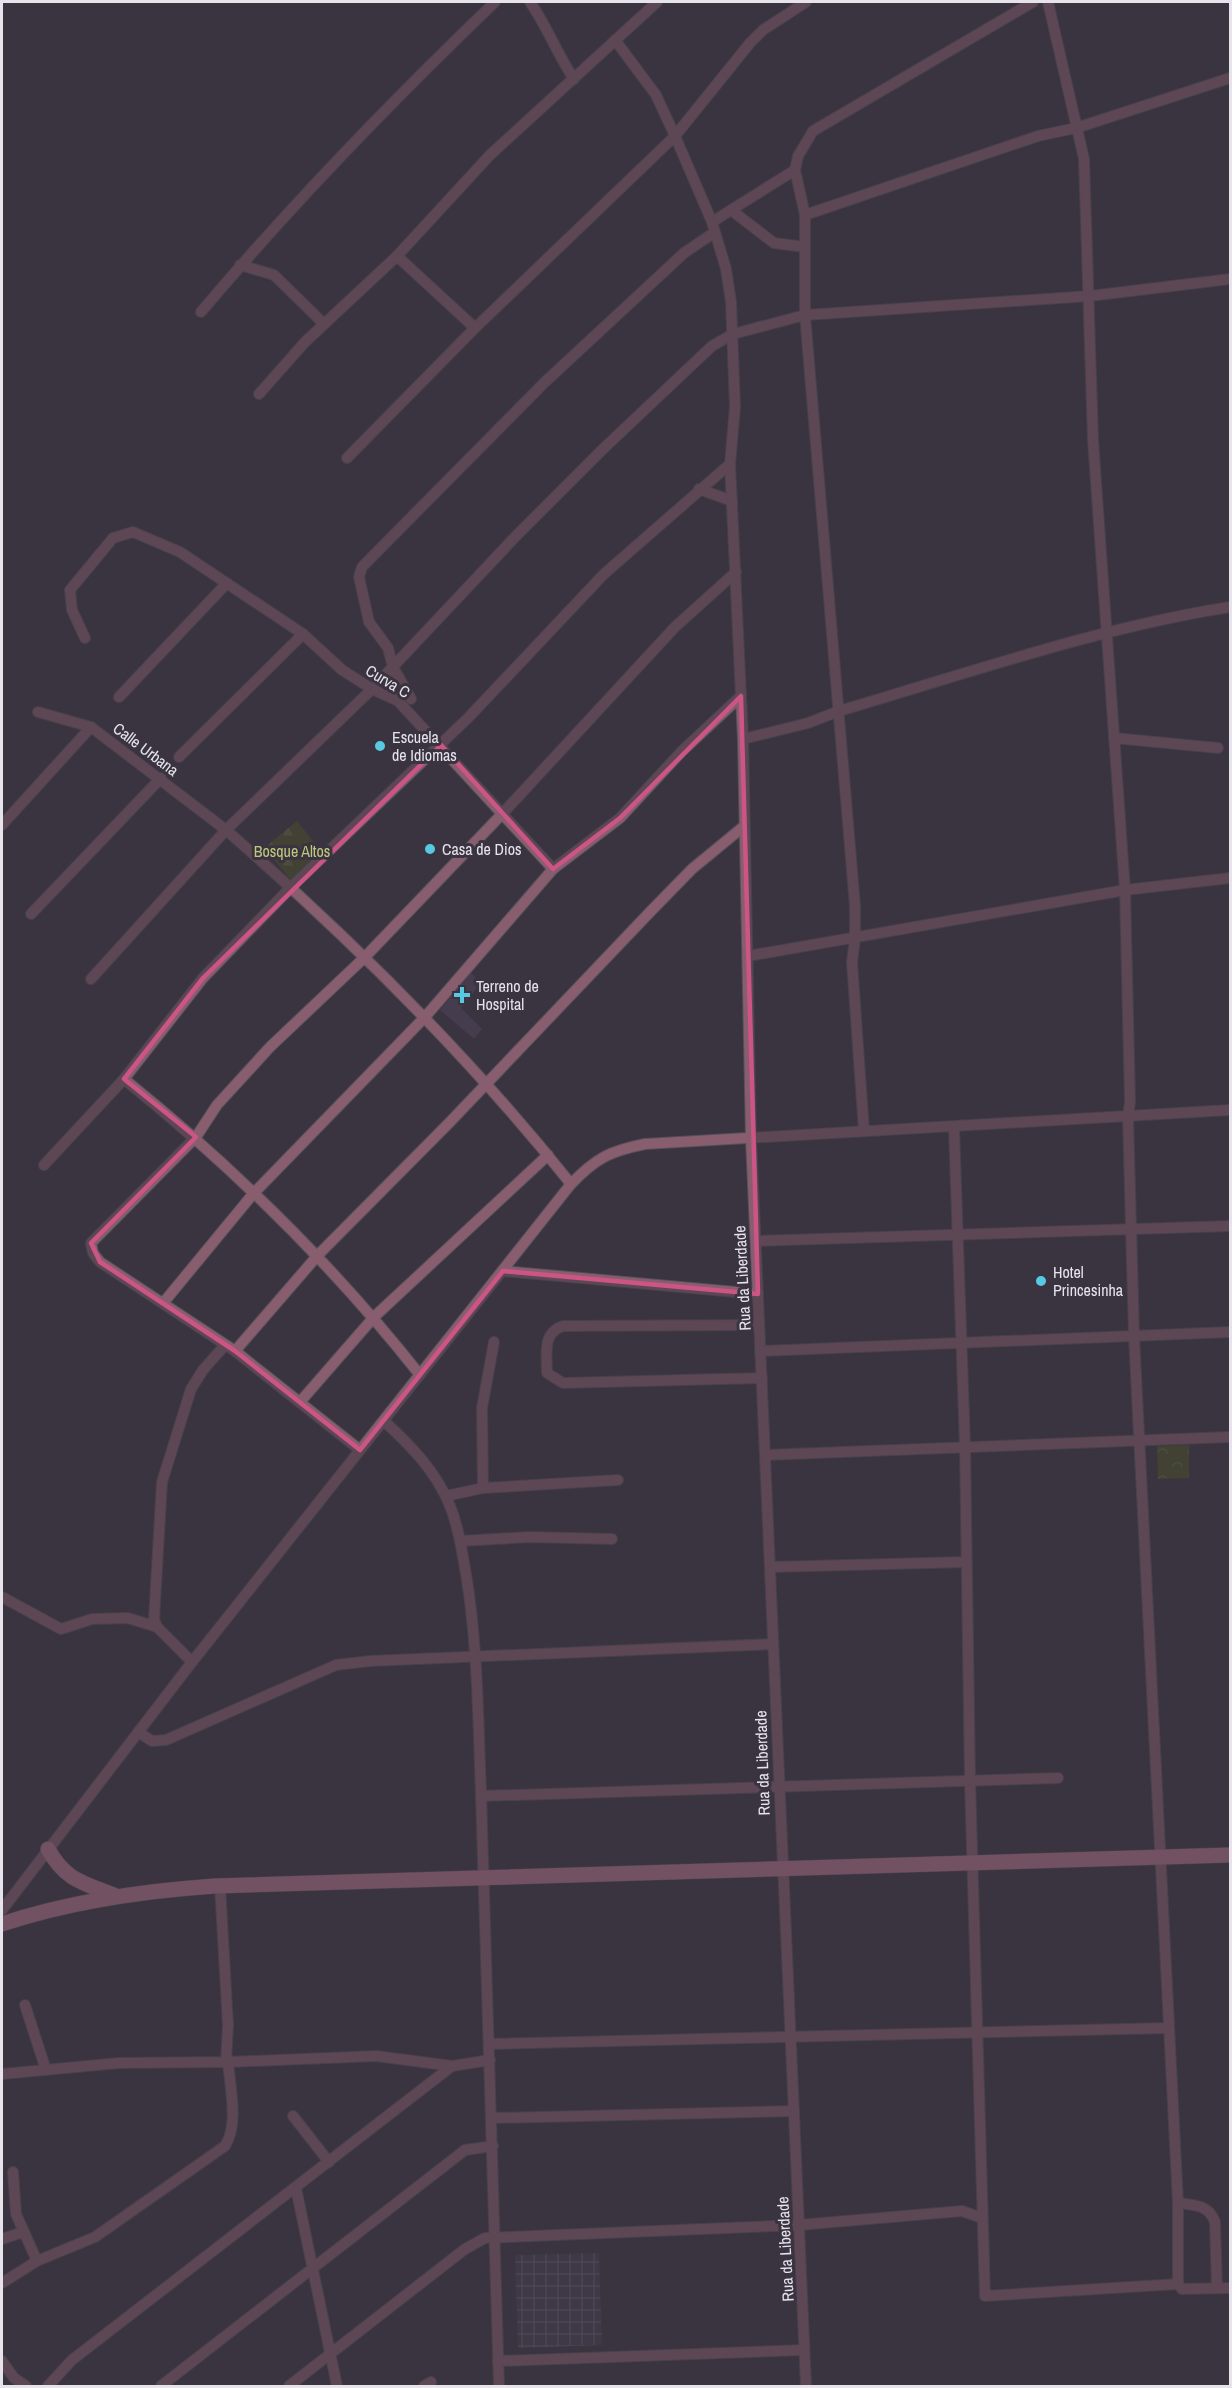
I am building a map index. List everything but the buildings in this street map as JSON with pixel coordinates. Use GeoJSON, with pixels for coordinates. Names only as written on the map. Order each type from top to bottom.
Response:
{"type":"FeatureCollection","features":[{"type":"Feature","properties":{"kind":"main road"},"geometry":{"type":"LineString","coordinates":[[48,1849],[57,1866],[69,1877],[115,1895]]}},
{"type":"Feature","properties":{"kind":"main road"},"geometry":{"type":"LineString","coordinates":[[2,1924],[30,1914],[115,1895],[220,1886],[753,1872],[782,1868],[974,1865],[1230,1855]]}},
{"type":"Feature","properties":{"kind":"street"},"geometry":{"type":"LineString","coordinates":[[201,312],[240,265],[406,87],[495,2]]}},
{"type":"Feature","properties":{"kind":"street"},"geometry":{"type":"LineString","coordinates":[[530,2],[540,15],[554,49],[574,80]]}},
{"type":"Feature","properties":{"kind":"street"},"geometry":{"type":"LineString","coordinates":[[259,394],[304,342],[397,256],[490,155],[657,2]]}},
{"type":"Feature","properties":{"kind":"street"},"geometry":{"type":"LineString","coordinates":[[347,458],[475,328],[675,136],[763,30],[806,2]]}},
{"type":"Feature","properties":{"kind":"street"},"geometry":{"type":"LineString","coordinates":[[864,1131],[852,962],[855,939],[839,711],[805,315],[805,215],[795,170],[798,156],[813,131],[1033,2]]}},
{"type":"Feature","properties":{"kind":"street"},"geometry":{"type":"LineString","coordinates":[[1047,2],[1084,159],[1093,440],[1125,891],[1134,1336],[1178,2203],[1178,2284],[1182,2289],[1230,2288]]}},
{"type":"Feature","properties":{"kind":"street","name":"Rua da Liberdade"},"geometry":{"type":"LineString","coordinates":[[615,40],[656,95],[714,227],[726,269],[732,334],[735,408],[730,464],[741,696],[751,1139],[806,2386]]}},
{"type":"Feature","properties":{"kind":"street"},"geometry":{"type":"LineString","coordinates":[[805,215],[1038,136],[1076,128],[1230,78]]}},
{"type":"Feature","properties":{"kind":"street"},"geometry":{"type":"LineString","coordinates":[[411,699],[393,667],[388,648],[369,622],[359,577],[362,567],[545,382],[684,253],[731,210],[795,170]]}},
{"type":"Feature","properties":{"kind":"street"},"geometry":{"type":"LineString","coordinates":[[731,210],[774,243],[805,248]]}},
{"type":"Feature","properties":{"kind":"street"},"geometry":{"type":"LineString","coordinates":[[397,256],[475,328]]}},
{"type":"Feature","properties":{"kind":"street"},"geometry":{"type":"LineString","coordinates":[[240,265],[274,275],[324,324]]}},
{"type":"Feature","properties":{"kind":"street"},"geometry":{"type":"LineString","coordinates":[[91,979],[226,830],[372,689],[516,536],[603,449],[712,346],[732,334],[805,315],[1090,296],[1230,279]]}},
{"type":"Feature","properties":{"kind":"street"},"geometry":{"type":"LineString","coordinates":[[44,1165],[124,1079],[203,978],[291,887],[441,745],[518,667],[603,574],[730,464]]}},
{"type":"Feature","properties":{"kind":"street"},"geometry":{"type":"LineString","coordinates":[[699,489],[732,501]]}},
{"type":"Feature","properties":{"kind":"street","name":"Curva C"},"geometry":{"type":"LineString","coordinates":[[85,638],[72,610],[70,590],[113,538],[125,532],[133,532],[180,552],[303,634],[342,670],[372,689],[398,700],[554,869]]}},
{"type":"Feature","properties":{"kind":"street"},"geometry":{"type":"LineString","coordinates":[[360,1450],[230,1348],[164,1302],[100,1262],[93,1253],[91,1243],[196,1137],[217,1105],[270,1047],[364,958],[503,813],[675,627],[736,572]]}},
{"type":"Feature","properties":{"kind":"street"},"geometry":{"type":"LineString","coordinates":[[119,697],[226,583]]}},
{"type":"Feature","properties":{"kind":"street"},"geometry":{"type":"LineString","coordinates":[[742,739],[808,723],[839,711],[1107,634],[1194,613],[1230,607]]}},
{"type":"Feature","properties":{"kind":"street"},"geometry":{"type":"LineString","coordinates":[[179,757],[303,634]]}},
{"type":"Feature","properties":{"kind":"street"},"geometry":{"type":"LineString","coordinates":[[164,1302],[253,1194],[425,1017],[554,869],[620,818],[682,751],[741,696]]}},
{"type":"Feature","properties":{"kind":"street","name":"Calle Urbana"},"geometry":{"type":"LineString","coordinates":[[38,712],[91,727],[161,778],[226,830],[291,887],[425,1017],[487,1083],[572,1184]]}},
{"type":"Feature","properties":{"kind":"street"},"geometry":{"type":"LineString","coordinates":[[2,825],[91,727]]}},
{"type":"Feature","properties":{"kind":"street"},"geometry":{"type":"LineString","coordinates":[[1114,738],[1218,748]]}},
{"type":"Feature","properties":{"kind":"street"},"geometry":{"type":"LineString","coordinates":[[31,914],[161,778]]}},
{"type":"Feature","properties":{"kind":"street"},"geometry":{"type":"LineString","coordinates":[[192,1662],[157,1627],[154,1619],[162,1482],[191,1389],[203,1370],[230,1348],[692,869],[743,827]]}},
{"type":"Feature","properties":{"kind":"street"},"geometry":{"type":"LineString","coordinates":[[748,956],[1125,891],[1230,878]]}},
{"type":"Feature","properties":{"kind":"street"},"geometry":{"type":"LineString","coordinates":[[124,1079],[196,1137],[318,1255],[374,1317],[420,1375]]}},
{"type":"Feature","properties":{"kind":"street"},"geometry":{"type":"LineString","coordinates":[[2,1910],[192,1662],[360,1450],[572,1184],[597,1160],[621,1149],[645,1144],[954,1128],[1230,1110]]}},
{"type":"Feature","properties":{"kind":"street"},"geometry":{"type":"LineString","coordinates":[[954,1128],[965,1446],[970,1780],[986,2296],[1178,2284]]}},
{"type":"Feature","properties":{"kind":"street"},"geometry":{"type":"LineString","coordinates":[[300,1402],[374,1317],[548,1155]]}},
{"type":"Feature","properties":{"kind":"street"},"geometry":{"type":"LineString","coordinates":[[756,1241],[1230,1226]]}},
{"type":"Feature","properties":{"kind":"street"},"geometry":{"type":"LineString","coordinates":[[503,1271],[758,1294]]}},
{"type":"Feature","properties":{"kind":"street"},"geometry":{"type":"LineString","coordinates":[[759,1325],[563,1326],[554,1329],[548,1337],[547,1373],[564,1383],[762,1378]]}},
{"type":"Feature","properties":{"kind":"street"},"geometry":{"type":"LineString","coordinates":[[760,1351],[1230,1332]]}},
{"type":"Feature","properties":{"kind":"street"},"geometry":{"type":"LineString","coordinates":[[483,1488],[482,1408],[494,1342]]}},
{"type":"Feature","properties":{"kind":"street"},"geometry":{"type":"LineString","coordinates":[[384,1421],[416,1451],[446,1496],[460,1541],[477,1656],[494,2146],[493,2237],[499,2386]]}},
{"type":"Feature","properties":{"kind":"street"},"geometry":{"type":"LineString","coordinates":[[765,1455],[1230,1437]]}},
{"type":"Feature","properties":{"kind":"street"},"geometry":{"type":"LineString","coordinates":[[446,1496],[483,1488],[618,1480]]}},
{"type":"Feature","properties":{"kind":"street"},"geometry":{"type":"LineString","coordinates":[[460,1541],[529,1537],[612,1539]]}},
{"type":"Feature","properties":{"kind":"street"},"geometry":{"type":"LineString","coordinates":[[770,1567],[966,1562]]}},
{"type":"Feature","properties":{"kind":"street"},"geometry":{"type":"LineString","coordinates":[[2,1597],[62,1629],[92,1619],[128,1618],[157,1627]]}},
{"type":"Feature","properties":{"kind":"street"},"geometry":{"type":"LineString","coordinates":[[138,1732],[152,1741],[166,1740],[336,1665],[370,1661],[773,1644]]}},
{"type":"Feature","properties":{"kind":"street"},"geometry":{"type":"LineString","coordinates":[[481,1796],[1058,1778]]}},
{"type":"Feature","properties":{"kind":"street"},"geometry":{"type":"LineString","coordinates":[[2,2283],[37,2261],[95,2237],[225,2146],[231,2137],[227,2062],[228,2025],[220,1886]]}},
{"type":"Feature","properties":{"kind":"street"},"geometry":{"type":"LineString","coordinates":[[26,2005],[46,2070]]}},
{"type":"Feature","properties":{"kind":"street"},"geometry":{"type":"LineString","coordinates":[[490,2044],[1168,2028]]}},
{"type":"Feature","properties":{"kind":"street"},"geometry":{"type":"LineString","coordinates":[[2,2074],[119,2063],[227,2062],[376,2056],[452,2066],[490,2060]]}},
{"type":"Feature","properties":{"kind":"street"},"geometry":{"type":"LineString","coordinates":[[48,2386],[72,2360],[452,2066]]}},
{"type":"Feature","properties":{"kind":"street"},"geometry":{"type":"LineString","coordinates":[[492,2118],[794,2111]]}},
{"type":"Feature","properties":{"kind":"street"},"geometry":{"type":"LineString","coordinates":[[293,2116],[329,2162]]}},
{"type":"Feature","properties":{"kind":"street"},"geometry":{"type":"LineString","coordinates":[[161,2386],[465,2150],[494,2146]]}},
{"type":"Feature","properties":{"kind":"street"},"geometry":{"type":"LineString","coordinates":[[14,2172],[16,2214],[37,2261]]}},
{"type":"Feature","properties":{"kind":"street"},"geometry":{"type":"LineString","coordinates":[[296,2188],[337,2386]]}},
{"type":"Feature","properties":{"kind":"street"},"geometry":{"type":"LineString","coordinates":[[1178,2203],[1198,2205],[1213,2215],[1217,2288]]}},
{"type":"Feature","properties":{"kind":"street"},"geometry":{"type":"LineString","coordinates":[[289,2386],[476,2241],[493,2237],[799,2225],[962,2211],[982,2218]]}},
{"type":"Feature","properties":{"kind":"street"},"geometry":{"type":"LineString","coordinates":[[2,2239],[23,2232]]}},
{"type":"Feature","properties":{"kind":"street"},"geometry":{"type":"LineString","coordinates":[[498,2361],[804,2350]]}},
{"type":"Feature","properties":{"kind":"street"},"geometry":{"type":"LineString","coordinates":[[2,2361],[14,2378],[26,2386]]}},
{"type":"Feature","properties":{"kind":"highlighted area"},"geometry":{"type":"Polygon","coordinates":[[[741,696],[758,1294],[503,1271],[360,1450],[235,1351],[100,1262],[91,1243],[196,1137],[124,1079],[203,978],[441,745],[553,869],[620,818],[741,696]]]}},
{"type":"Feature","properties":{"kind":"shaded area","name":"Terreno de Hospital"},"geometry":{"type":"Polygon","coordinates":[[[471,973],[481,983],[461,1008],[482,1029],[474,1039],[440,1010],[471,973]]]}},
{"type":"Feature","properties":{"kind":"shaded area"},"geometry":{"type":"Polygon","coordinates":[[[599,2253],[602,2345],[518,2348],[515,2255],[599,2253]]]}},
{"type":"Feature","properties":{"kind":"green space","name":"Bosque Altos"},"geometry":{"type":"Polygon","coordinates":[[[297,821],[321,851],[291,880],[264,848],[297,821]]]}},
{"type":"Feature","properties":{"kind":"green space"},"geometry":{"type":"Polygon","coordinates":[[[1189,1445],[1189,1478],[1158,1479],[1157,1446],[1189,1445]]]}},
{"type":"Feature","properties":{"kind":"place","name":"Escuela de Idiomas"},"geometry":{"type":"Point","coordinates":[380,746]}},
{"type":"Feature","properties":{"kind":"place","name":"Casa de Dios"},"geometry":{"type":"Point","coordinates":[430,849]}},
{"type":"Feature","properties":{"kind":"place","name":"Terreno de Hospital"},"geometry":{"type":"Point","coordinates":[462,995]}},
{"type":"Feature","properties":{"kind":"place","name":"Hotel Princesinha"},"geometry":{"type":"Point","coordinates":[1041,1281]}}]}
